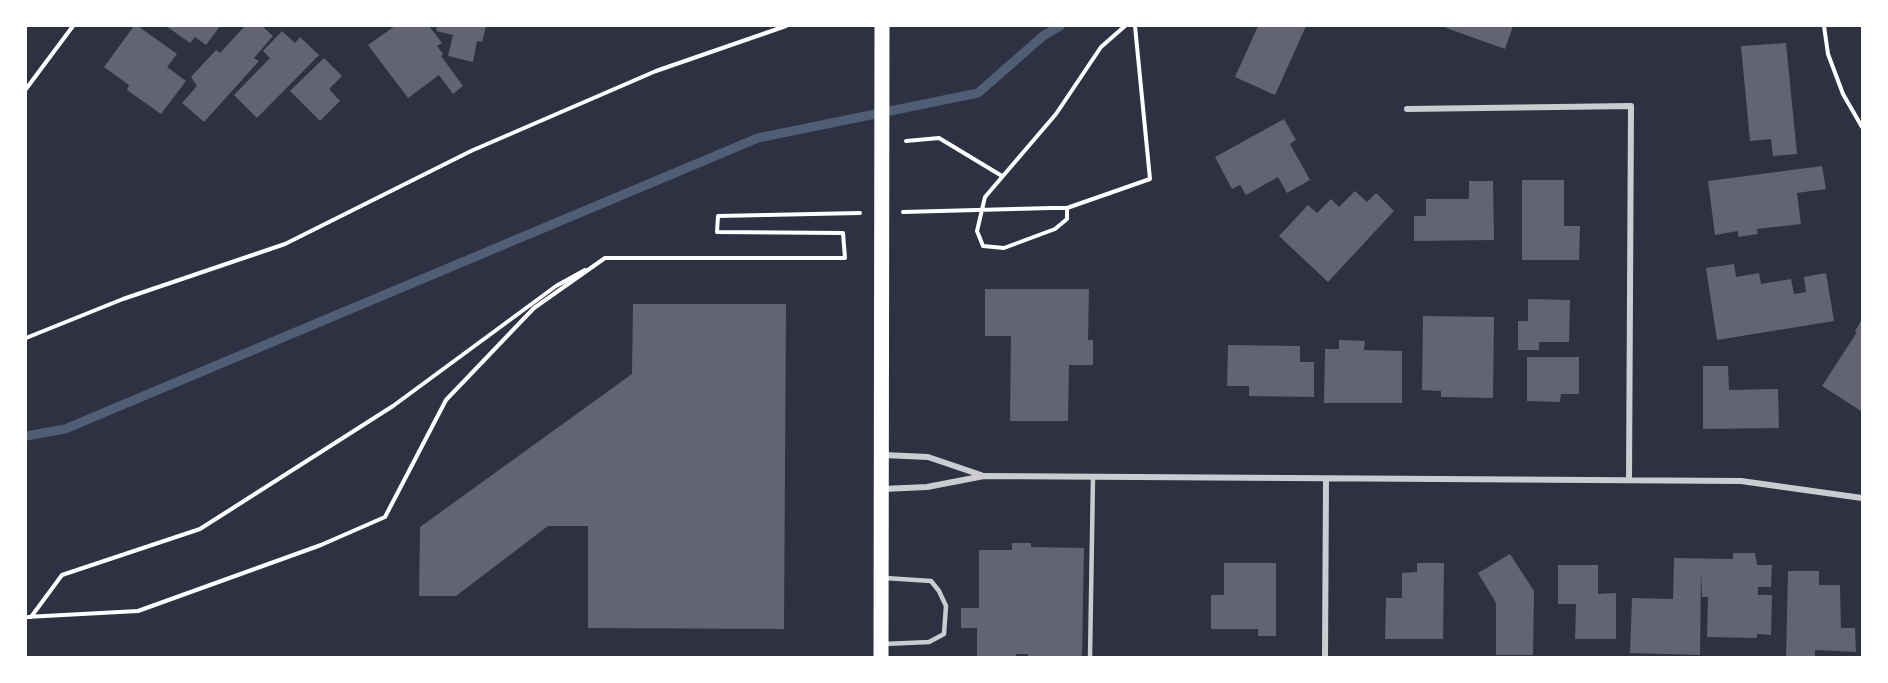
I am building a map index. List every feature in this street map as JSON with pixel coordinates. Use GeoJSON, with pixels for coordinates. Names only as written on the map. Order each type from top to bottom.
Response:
{"type":"FeatureCollection","features":[{"type":"Feature","properties":{"kind":"main road"},"geometry":{"type":"LineString","coordinates":[[881,651],[882,26]]}},
{"type":"Feature","properties":{"kind":"street"},"geometry":{"type":"LineString","coordinates":[[1407,109],[1631,106],[1629,480]]}},
{"type":"Feature","properties":{"kind":"street"},"geometry":{"type":"LineString","coordinates":[[883,455],[928,457],[984,476]]}},
{"type":"Feature","properties":{"kind":"street"},"geometry":{"type":"LineString","coordinates":[[883,489],[927,487],[984,476],[1629,480],[1741,482],[1863,498]]}},
{"type":"Feature","properties":{"kind":"street"},"geometry":{"type":"LineString","coordinates":[[1325,657],[1326,478]]}},
{"type":"Feature","properties":{"kind":"lane"},"geometry":{"type":"LineString","coordinates":[[1090,657],[1093,477]]}},
{"type":"Feature","properties":{"kind":"lane"},"geometry":{"type":"LineString","coordinates":[[881,651],[929,642],[944,634],[946,606],[931,581],[882,578]]}},
{"type":"Feature","properties":{"kind":"path"},"geometry":{"type":"LineString","coordinates":[[26,88],[73,26]]}},
{"type":"Feature","properties":{"kind":"path"},"geometry":{"type":"LineString","coordinates":[[26,338],[123,299],[285,244],[471,151],[656,71],[786,26]]}},
{"type":"Feature","properties":{"kind":"path"},"geometry":{"type":"LineString","coordinates":[[1066,208],[1067,219],[1055,229],[1004,248],[983,246],[977,231],[986,197],[1056,114],[1101,47],[1125,26]]}},
{"type":"Feature","properties":{"kind":"path"},"geometry":{"type":"LineString","coordinates":[[896,212],[1066,208],[1150,179],[1135,26]]}},
{"type":"Feature","properties":{"kind":"path"},"geometry":{"type":"LineString","coordinates":[[1824,26],[1828,54],[1843,94],[1863,128]]}},
{"type":"Feature","properties":{"kind":"path"},"geometry":{"type":"LineString","coordinates":[[883,138],[939,138],[1002,176]]}},
{"type":"Feature","properties":{"kind":"path"},"geometry":{"type":"LineString","coordinates":[[28,617],[62,575],[200,529],[393,406],[556,286],[605,258],[845,258],[843,233],[717,232],[718,216],[860,213]]}},
{"type":"Feature","properties":{"kind":"path"},"geometry":{"type":"LineString","coordinates":[[28,617],[138,611],[321,545],[385,517],[446,400],[534,308],[605,258]]}},
{"type":"Feature","properties":{"kind":"building"},"geometry":{"type":"Polygon","coordinates":[[[134,26],[138,26],[177,54],[167,67],[186,81],[161,114],[127,90],[129,85],[104,67],[134,26]]]}},
{"type":"Feature","properties":{"kind":"building"},"geometry":{"type":"Polygon","coordinates":[[[166,26],[220,26],[206,45],[195,37],[190,43],[166,26]]]}},
{"type":"Feature","properties":{"kind":"building"},"geometry":{"type":"Polygon","coordinates":[[[245,26],[262,26],[273,36],[254,58],[259,61],[204,122],[182,103],[197,86],[191,77],[216,50],[220,53],[245,26]]]}},
{"type":"Feature","properties":{"kind":"building"},"geometry":{"type":"Polygon","coordinates":[[[395,26],[429,26],[442,43],[437,46],[443,54],[441,56],[463,86],[453,94],[439,75],[408,98],[368,45],[395,26]]]}},
{"type":"Feature","properties":{"kind":"building"},"geometry":{"type":"Polygon","coordinates":[[[437,26],[486,26],[482,42],[477,41],[473,62],[448,56],[453,35],[436,31],[437,26]]]}},
{"type":"Feature","properties":{"kind":"building"},"geometry":{"type":"Polygon","coordinates":[[[1258,26],[1306,26],[1275,95],[1235,77],[1258,26]]]}},
{"type":"Feature","properties":{"kind":"building"},"geometry":{"type":"Polygon","coordinates":[[[1447,26],[1513,26],[1505,49],[1446,28],[1447,26]]]}},
{"type":"Feature","properties":{"kind":"building"},"geometry":{"type":"Polygon","coordinates":[[[282,31],[295,43],[300,37],[319,55],[257,118],[234,95],[270,58],[263,51],[282,31]]]}},
{"type":"Feature","properties":{"kind":"building"},"geometry":{"type":"Polygon","coordinates":[[[1786,43],[1797,154],[1773,156],[1771,139],[1750,141],[1741,46],[1786,43]]]}},
{"type":"Feature","properties":{"kind":"building"},"geometry":{"type":"Polygon","coordinates":[[[324,58],[342,76],[329,89],[340,101],[320,121],[290,91],[324,58]]]}},
{"type":"Feature","properties":{"kind":"building"},"geometry":{"type":"Polygon","coordinates":[[[1284,119],[1296,140],[1290,144],[1310,180],[1287,193],[1278,177],[1246,195],[1240,185],[1232,189],[1215,157],[1284,119]]]}},
{"type":"Feature","properties":{"kind":"building"},"geometry":{"type":"Polygon","coordinates":[[[1822,166],[1826,189],[1797,193],[1801,224],[1757,229],[1758,234],[1738,237],[1738,231],[1715,235],[1708,181],[1822,166]]]}},
{"type":"Feature","properties":{"kind":"building"},"geometry":{"type":"Polygon","coordinates":[[[1522,180],[1564,180],[1564,226],[1580,226],[1579,260],[1522,260],[1522,180]]]}},
{"type":"Feature","properties":{"kind":"building"},"geometry":{"type":"Polygon","coordinates":[[[1469,181],[1493,181],[1494,240],[1414,241],[1414,216],[1426,216],[1426,199],[1469,199],[1469,181]]]}},
{"type":"Feature","properties":{"kind":"building"},"geometry":{"type":"Polygon","coordinates":[[[1355,191],[1367,202],[1376,193],[1394,211],[1328,282],[1279,236],[1308,205],[1317,213],[1331,199],[1339,207],[1355,191]]]}},
{"type":"Feature","properties":{"kind":"building"},"geometry":{"type":"Polygon","coordinates":[[[1734,264],[1736,277],[1759,273],[1761,284],[1791,279],[1794,294],[1806,292],[1804,277],[1826,273],[1834,321],[1717,340],[1706,268],[1734,264]]]}},
{"type":"Feature","properties":{"kind":"building"},"geometry":{"type":"Polygon","coordinates":[[[985,289],[1089,289],[1088,340],[1093,340],[1093,365],[1069,365],[1068,421],[1010,421],[1011,336],[985,336],[985,289]]]}},
{"type":"Feature","properties":{"kind":"building"},"geometry":{"type":"Polygon","coordinates":[[[1528,299],[1570,300],[1569,342],[1539,342],[1539,350],[1518,350],[1518,321],[1528,321],[1528,299]]]}},
{"type":"Feature","properties":{"kind":"building"},"geometry":{"type":"Polygon","coordinates":[[[633,304],[786,304],[784,629],[588,628],[588,526],[548,526],[456,596],[419,596],[420,527],[632,374],[633,304]]]}},
{"type":"Feature","properties":{"kind":"building"},"geometry":{"type":"Polygon","coordinates":[[[1423,316],[1494,317],[1493,398],[1441,397],[1441,391],[1422,390],[1423,316]]]}},
{"type":"Feature","properties":{"kind":"building"},"geometry":{"type":"Polygon","coordinates":[[[1862,319],[1861,411],[1822,386],[1857,332],[1855,331],[1862,319]]]}},
{"type":"Feature","properties":{"kind":"building"},"geometry":{"type":"Polygon","coordinates":[[[1339,340],[1365,341],[1364,350],[1402,351],[1402,403],[1324,403],[1325,349],[1339,349],[1339,340]]]}},
{"type":"Feature","properties":{"kind":"building"},"geometry":{"type":"Polygon","coordinates":[[[1228,345],[1300,346],[1300,362],[1314,362],[1314,397],[1249,396],[1249,386],[1227,386],[1228,345]]]}},
{"type":"Feature","properties":{"kind":"building"},"geometry":{"type":"Polygon","coordinates":[[[1527,357],[1579,357],[1579,394],[1561,394],[1560,402],[1527,401],[1527,357]]]}},
{"type":"Feature","properties":{"kind":"building"},"geometry":{"type":"Polygon","coordinates":[[[1703,366],[1728,366],[1729,390],[1778,389],[1779,428],[1703,429],[1703,366]]]}},
{"type":"Feature","properties":{"kind":"building"},"geometry":{"type":"Polygon","coordinates":[[[1012,543],[1031,543],[1031,547],[1084,548],[1082,658],[1028,658],[1028,654],[1016,654],[1016,658],[977,658],[977,628],[961,628],[961,608],[979,608],[979,550],[1012,550],[1012,543]]]}},
{"type":"Feature","properties":{"kind":"building"},"geometry":{"type":"Polygon","coordinates":[[[1733,553],[1755,553],[1757,565],[1772,565],[1771,587],[1758,587],[1758,595],[1772,595],[1771,635],[1757,634],[1757,638],[1707,637],[1708,597],[1702,597],[1701,571],[1700,655],[1630,653],[1632,598],[1673,599],[1674,558],[1733,559],[1733,553]]]}},
{"type":"Feature","properties":{"kind":"building"},"geometry":{"type":"Polygon","coordinates":[[[1510,554],[1534,591],[1533,655],[1496,655],[1496,603],[1478,573],[1510,554]]]}},
{"type":"Feature","properties":{"kind":"building"},"geometry":{"type":"Polygon","coordinates":[[[1224,563],[1276,563],[1276,636],[1258,636],[1258,629],[1211,629],[1211,595],[1224,595],[1224,563]]]}},
{"type":"Feature","properties":{"kind":"building"},"geometry":{"type":"Polygon","coordinates":[[[1417,563],[1444,563],[1443,639],[1385,639],[1386,598],[1402,598],[1402,573],[1417,572],[1417,563]]]}},
{"type":"Feature","properties":{"kind":"building"},"geometry":{"type":"Polygon","coordinates":[[[1558,565],[1598,565],[1598,594],[1616,593],[1616,639],[1575,639],[1576,604],[1558,604],[1558,565]]]}},
{"type":"Feature","properties":{"kind":"building"},"geometry":{"type":"Polygon","coordinates":[[[1788,571],[1819,571],[1819,585],[1840,585],[1841,628],[1855,628],[1856,652],[1815,650],[1815,658],[1786,658],[1788,571]]]}},
{"type":"Feature","properties":{"kind":"waterway"},"geometry":{"type":"LineString","coordinates":[[26,436],[65,429],[758,138],[978,93],[1043,36],[1060,26]]}}]}
